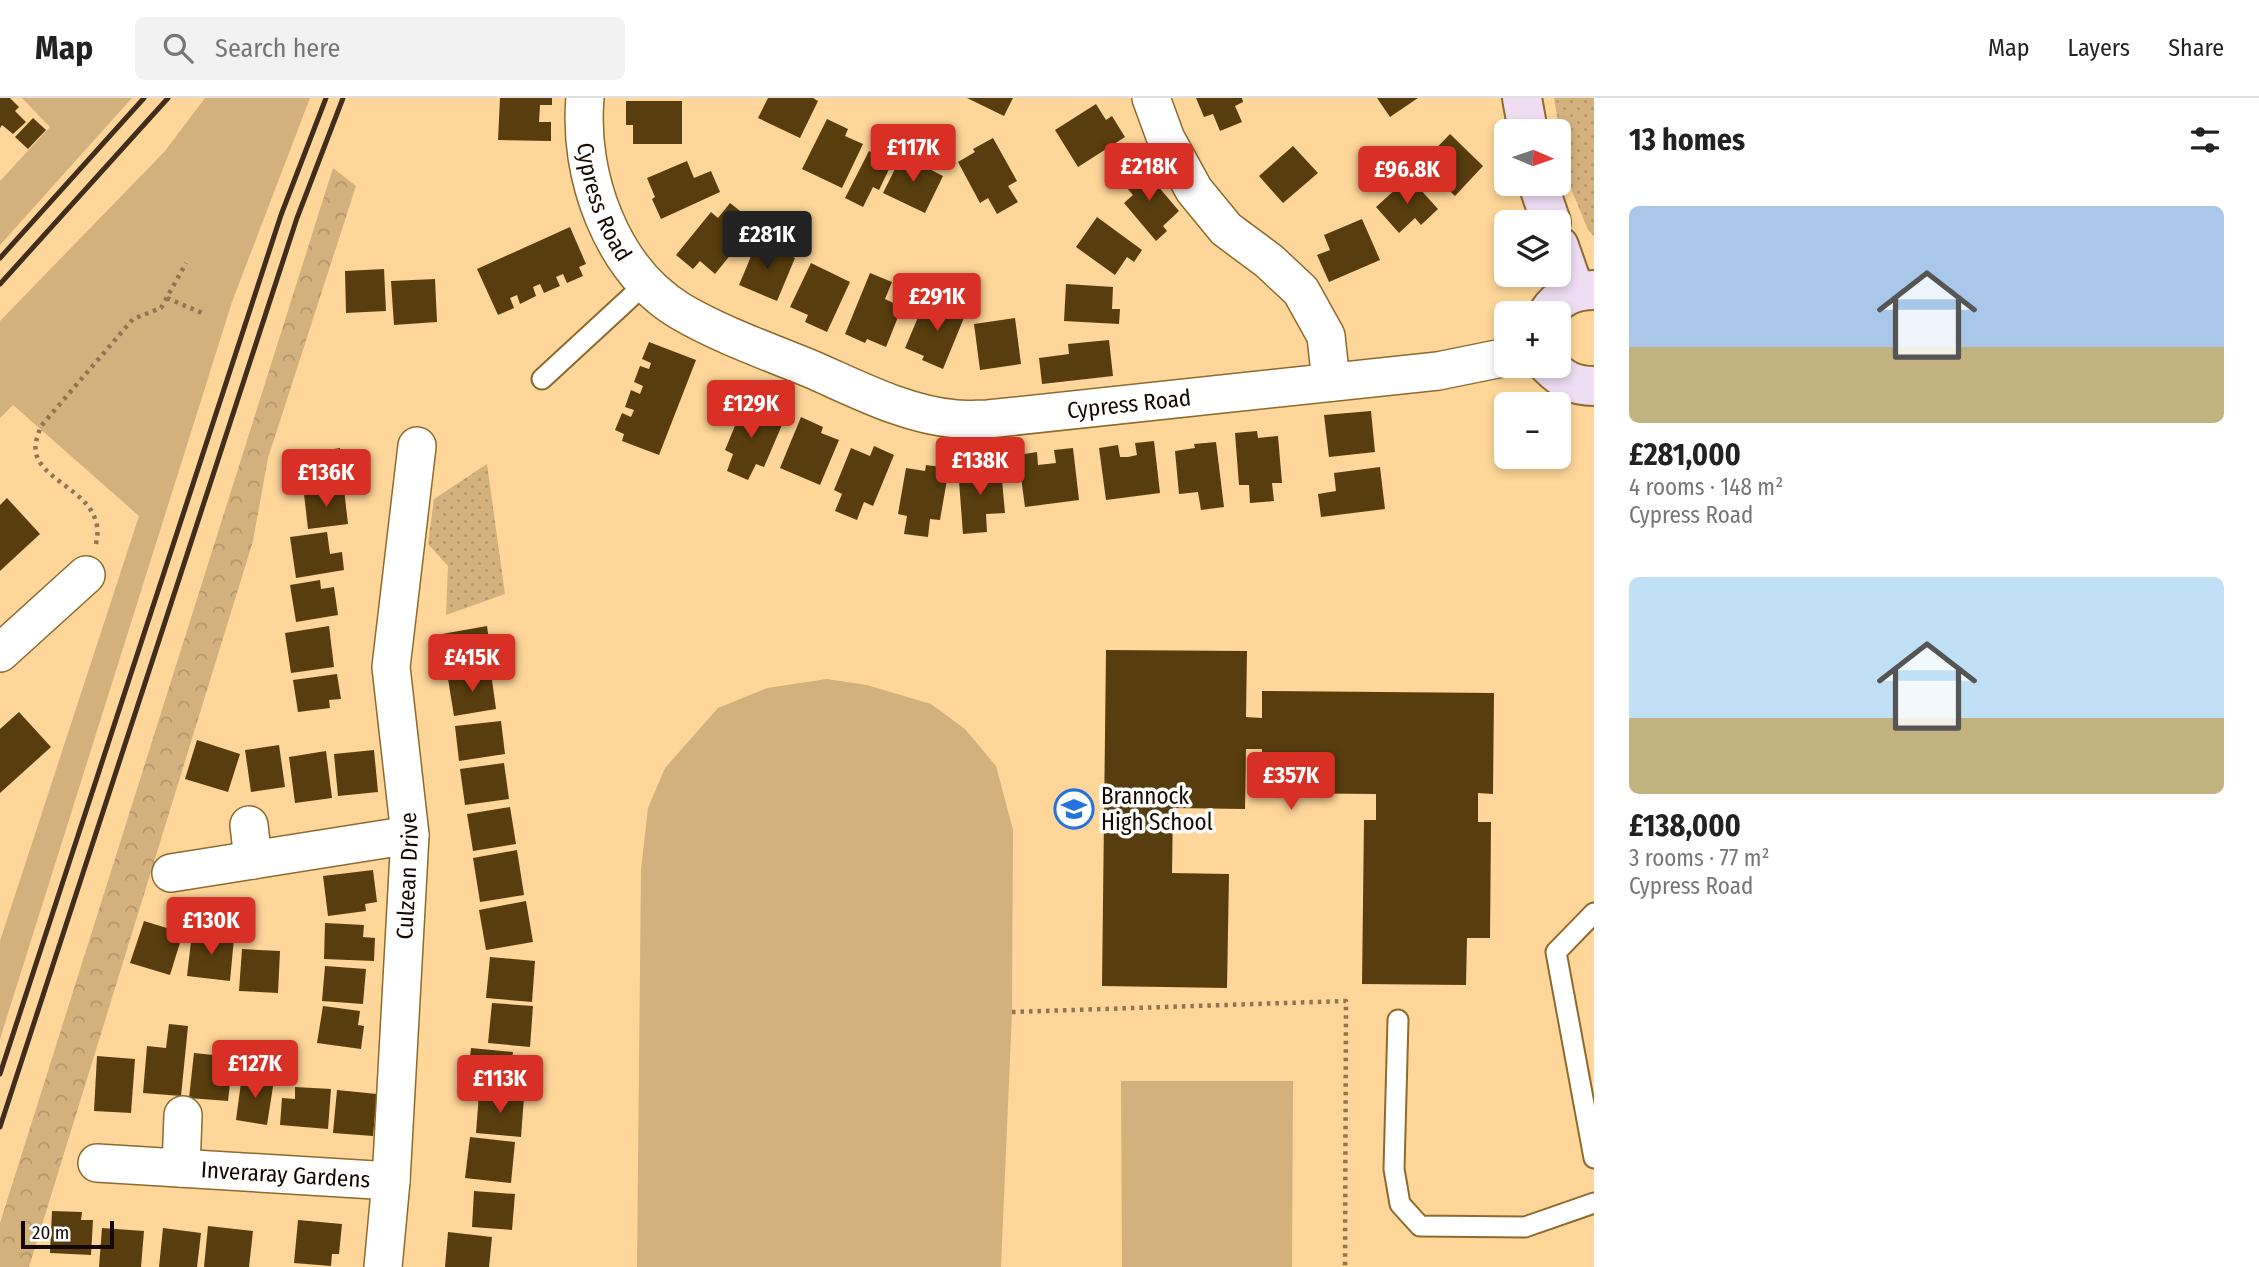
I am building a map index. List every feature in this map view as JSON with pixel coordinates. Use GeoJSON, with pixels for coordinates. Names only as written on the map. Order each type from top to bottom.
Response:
{"type":"FeatureCollection","features":[{"type":"Feature","properties":{"kind":"street","name":"Cypress Road"},"geometry":{"type":"LineString","coordinates":[[584,98],[583,123],[591,180],[609,232],[646,283],[677,309],[715,329],[909,409],[955,419],[988,419],[1438,371],[1494,360]]}},
{"type":"Feature","properties":{"kind":"street"},"geometry":{"type":"LineString","coordinates":[[1151,98],[1166,139],[1194,190],[1226,229],[1269,261],[1301,291],[1326,337],[1331,382]]}},
{"type":"Feature","properties":{"kind":"street"},"geometry":{"type":"LineString","coordinates":[[1522,98],[1526,119]]}},
{"type":"Feature","properties":{"kind":"street"},"geometry":{"type":"LineString","coordinates":[[1563,378],[1576,385],[1594,386]]}},
{"type":"Feature","properties":{"kind":"street","name":"Culzean Drive"},"geometry":{"type":"LineString","coordinates":[[383,1267],[391,1181],[410,835],[391,667],[417,446]]}},
{"type":"Feature","properties":{"kind":"street"},"geometry":{"type":"LineString","coordinates":[[0,653],[86,575]]}},
{"type":"Feature","properties":{"kind":"street"},"geometry":{"type":"LineString","coordinates":[[172,873],[251,842],[410,835]]}},
{"type":"Feature","properties":{"kind":"street","name":"Inveraray Gardens"},"geometry":{"type":"LineString","coordinates":[[181,1168],[183,1115]]}},
{"type":"Feature","properties":{"kind":"street","name":"Inveraray Gardens"},"geometry":{"type":"LineString","coordinates":[[97,1163],[391,1181]]}},
{"type":"Feature","properties":{"kind":"lane"},"geometry":{"type":"LineString","coordinates":[[542,380],[646,283]]}},
{"type":"Feature","properties":{"kind":"lane"},"geometry":{"type":"LineString","coordinates":[[1594,913],[1556,952],[1594,1158]]}},
{"type":"Feature","properties":{"kind":"lane"},"geometry":{"type":"LineString","coordinates":[[1398,1020],[1395,1169],[1400,1204],[1420,1226],[1525,1227],[1594,1203]]}},
{"type":"Feature","properties":{"kind":"path"},"geometry":{"type":"LineString","coordinates":[[86,575],[98,536],[96,519],[84,501],[42,464],[36,454],[36,440],[41,426],[133,319],[162,308],[186,263]]}},
{"type":"Feature","properties":{"kind":"path"},"geometry":{"type":"LineString","coordinates":[[167,298],[202,313]]}},
{"type":"Feature","properties":{"kind":"path"},"geometry":{"type":"LineString","coordinates":[[1012,1012],[1346,1001],[1345,1267]]}},
{"type":"Feature","properties":{"kind":"green space"},"geometry":{"type":"Polygon","coordinates":[[[22,98],[132,98],[0,245],[0,181],[50,127],[22,98]]]}},
{"type":"Feature","properties":{"kind":"green space"},"geometry":{"type":"Polygon","coordinates":[[[205,98],[310,98],[232,302],[0,1039],[0,941],[139,516],[13,405],[0,418],[0,321],[165,151],[205,98]]]}},
{"type":"Feature","properties":{"kind":"green space"},"geometry":{"type":"Polygon","coordinates":[[[1554,98],[1594,98],[1594,236],[1588,230],[1572,191],[1572,119],[1558,119],[1554,98]]]}},
{"type":"Feature","properties":{"kind":"green space"},"geometry":{"type":"Polygon","coordinates":[[[333,168],[356,186],[268,458],[253,541],[29,1267],[0,1267],[0,1223],[333,168]]]}},
{"type":"Feature","properties":{"kind":"green space"},"geometry":{"type":"Polygon","coordinates":[[[487,464],[505,594],[446,615],[448,566],[428,544],[434,499],[487,464]]]}},
{"type":"Feature","properties":{"kind":"green space"},"geometry":{"type":"Polygon","coordinates":[[[827,679],[867,685],[931,704],[965,729],[996,766],[1013,830],[1012,1012],[1001,1267],[637,1267],[641,869],[648,808],[665,768],[718,708],[767,688],[827,679]]]}},
{"type":"Feature","properties":{"kind":"green space"},"geometry":{"type":"Polygon","coordinates":[[[1121,1081],[1293,1081],[1292,1267],[1122,1267],[1121,1081]]]}},
{"type":"Feature","properties":{"kind":"building"},"geometry":{"type":"Polygon","coordinates":[[[0,98],[10,98],[19,107],[15,111],[26,122],[13,134],[2,125],[0,128],[0,98]]]}},
{"type":"Feature","properties":{"kind":"building"},"geometry":{"type":"Polygon","coordinates":[[[500,98],[552,98],[552,105],[540,105],[539,122],[551,122],[551,141],[498,140],[500,98]]]}},
{"type":"Feature","properties":{"kind":"building"},"geometry":{"type":"Polygon","coordinates":[[[768,98],[813,98],[818,101],[800,138],[758,118],[768,98]]]}},
{"type":"Feature","properties":{"kind":"building"},"geometry":{"type":"Polygon","coordinates":[[[967,98],[1013,98],[1004,116],[967,98]]]}},
{"type":"Feature","properties":{"kind":"building"},"geometry":{"type":"Polygon","coordinates":[[[1196,98],[1242,98],[1243,102],[1235,106],[1242,122],[1220,131],[1213,114],[1204,117],[1196,98]]]}},
{"type":"Feature","properties":{"kind":"building"},"geometry":{"type":"Polygon","coordinates":[[[1377,98],[1418,98],[1390,117],[1377,98]]]}},
{"type":"Feature","properties":{"kind":"building"},"geometry":{"type":"Polygon","coordinates":[[[626,101],[682,101],[682,144],[633,144],[633,125],[626,125],[626,101]]]}},
{"type":"Feature","properties":{"kind":"building"},"geometry":{"type":"Polygon","coordinates":[[[1096,104],[1106,120],[1112,116],[1125,137],[1078,167],[1055,130],[1096,104]]]}},
{"type":"Feature","properties":{"kind":"building"},"geometry":{"type":"Polygon","coordinates":[[[33,118],[46,130],[28,149],[15,137],[33,118]]]}},
{"type":"Feature","properties":{"kind":"building"},"geometry":{"type":"Polygon","coordinates":[[[827,119],[848,129],[845,136],[863,144],[842,188],[802,169],[827,119]]]}},
{"type":"Feature","properties":{"kind":"building"},"geometry":{"type":"Polygon","coordinates":[[[1450,134],[1483,166],[1455,196],[1421,164],[1450,134]]]}},
{"type":"Feature","properties":{"kind":"building"},"geometry":{"type":"Polygon","coordinates":[[[993,138],[1017,181],[1008,186],[1018,202],[997,214],[988,198],[980,203],[958,162],[975,152],[973,149],[993,138]]]}},
{"type":"Feature","properties":{"kind":"building"},"geometry":{"type":"Polygon","coordinates":[[[1293,146],[1318,173],[1283,203],[1259,176],[1293,146]]]}},
{"type":"Feature","properties":{"kind":"building"},"geometry":{"type":"Polygon","coordinates":[[[869,151],[892,163],[879,190],[873,187],[863,207],[845,198],[869,151]]]}},
{"type":"Feature","properties":{"kind":"building"},"geometry":{"type":"Polygon","coordinates":[[[902,155],[943,176],[925,213],[883,193],[902,155]]]}},
{"type":"Feature","properties":{"kind":"building"},"geometry":{"type":"Polygon","coordinates":[[[687,161],[694,178],[711,171],[720,192],[661,219],[647,178],[687,161]]]}},
{"type":"Feature","properties":{"kind":"building"},"geometry":{"type":"Polygon","coordinates":[[[1140,165],[1179,211],[1163,226],[1167,231],[1156,241],[1124,203],[1133,195],[1122,182],[1140,165]]]}},
{"type":"Feature","properties":{"kind":"building"},"geometry":{"type":"Polygon","coordinates":[[[1409,177],[1438,209],[1421,225],[1415,218],[1399,233],[1376,207],[1409,177]]]}},
{"type":"Feature","properties":{"kind":"building"},"geometry":{"type":"Polygon","coordinates":[[[730,203],[749,218],[737,232],[744,238],[715,274],[700,261],[693,269],[676,255],[711,212],[718,218],[730,203]]]}},
{"type":"Feature","properties":{"kind":"building"},"geometry":{"type":"Polygon","coordinates":[[[1097,217],[1142,250],[1134,262],[1127,257],[1115,275],[1076,247],[1097,217]]]}},
{"type":"Feature","properties":{"kind":"building"},"geometry":{"type":"Polygon","coordinates":[[[1362,219],[1380,260],[1329,282],[1317,255],[1330,250],[1324,235],[1362,219]]]}},
{"type":"Feature","properties":{"kind":"building"},"geometry":{"type":"Polygon","coordinates":[[[570,227],[586,264],[579,267],[583,276],[567,283],[563,274],[556,277],[560,286],[544,293],[540,284],[533,287],[536,296],[520,304],[517,295],[510,298],[514,308],[498,315],[477,269],[570,227]]]}},
{"type":"Feature","properties":{"kind":"building"},"geometry":{"type":"Polygon","coordinates":[[[757,242],[795,258],[777,301],[739,285],[757,242]]]}},
{"type":"Feature","properties":{"kind":"building"},"geometry":{"type":"Polygon","coordinates":[[[811,263],[850,282],[827,332],[805,322],[808,315],[790,307],[811,263]]]}},
{"type":"Feature","properties":{"kind":"building"},"geometry":{"type":"Polygon","coordinates":[[[384,269],[386,311],[346,313],[345,271],[384,269]]]}},
{"type":"Feature","properties":{"kind":"building"},"geometry":{"type":"Polygon","coordinates":[[[870,273],[892,282],[885,299],[902,307],[886,347],[867,339],[865,343],[845,334],[870,273]]]}},
{"type":"Feature","properties":{"kind":"building"},"geometry":{"type":"Polygon","coordinates":[[[435,279],[437,322],[394,325],[391,281],[435,279]]]}},
{"type":"Feature","properties":{"kind":"building"},"geometry":{"type":"Polygon","coordinates":[[[1066,284],[1113,287],[1112,309],[1120,309],[1119,324],[1064,321],[1066,284]]]}},
{"type":"Feature","properties":{"kind":"building"},"geometry":{"type":"Polygon","coordinates":[[[946,299],[968,308],[943,369],[922,360],[924,356],[905,348],[922,308],[939,315],[946,299]]]}},
{"type":"Feature","properties":{"kind":"building"},"geometry":{"type":"Polygon","coordinates":[[[1015,318],[1021,364],[980,370],[974,324],[1015,318]]]}},
{"type":"Feature","properties":{"kind":"building"},"geometry":{"type":"Polygon","coordinates":[[[1109,340],[1113,376],[1042,384],[1039,358],[1069,354],[1068,344],[1109,340]]]}},
{"type":"Feature","properties":{"kind":"building"},"geometry":{"type":"Polygon","coordinates":[[[649,342],[696,360],[659,455],[622,441],[624,434],[615,430],[622,413],[631,417],[634,410],[625,407],[631,390],[640,394],[643,386],[634,382],[640,366],[649,369],[651,363],[642,359],[649,342]]]}},
{"type":"Feature","properties":{"kind":"building"},"geometry":{"type":"Polygon","coordinates":[[[746,399],[767,408],[763,417],[782,425],[764,467],[756,464],[748,480],[727,471],[733,454],[725,450],[746,399]]]}},
{"type":"Feature","properties":{"kind":"building"},"geometry":{"type":"Polygon","coordinates":[[[1371,411],[1375,452],[1329,457],[1324,415],[1371,411]]]}},
{"type":"Feature","properties":{"kind":"building"},"geometry":{"type":"Polygon","coordinates":[[[801,417],[823,427],[821,433],[839,440],[820,485],[780,468],[801,417]]]}},
{"type":"Feature","properties":{"kind":"building"},"geometry":{"type":"Polygon","coordinates":[[[1257,431],[1258,438],[1278,436],[1282,483],[1272,483],[1274,501],[1250,503],[1249,485],[1239,485],[1235,433],[1257,431]]]}},
{"type":"Feature","properties":{"kind":"building"},"geometry":{"type":"Polygon","coordinates":[[[1154,441],[1160,493],[1106,500],[1099,448],[1118,445],[1120,457],[1128,457],[1137,455],[1135,443],[1154,441]]]}},
{"type":"Feature","properties":{"kind":"building"},"geometry":{"type":"Polygon","coordinates":[[[1216,442],[1224,507],[1201,510],[1198,492],[1179,494],[1175,451],[1195,448],[1194,444],[1216,442]]]}},
{"type":"Feature","properties":{"kind":"building"},"geometry":{"type":"Polygon","coordinates":[[[874,446],[894,455],[873,506],[864,502],[857,520],[835,511],[842,494],[834,490],[851,448],[870,456],[874,446]]]}},
{"type":"Feature","properties":{"kind":"building"},"geometry":{"type":"Polygon","coordinates":[[[340,448],[343,470],[332,472],[334,486],[295,493],[290,457],[340,448]]]}},
{"type":"Feature","properties":{"kind":"building"},"geometry":{"type":"Polygon","coordinates":[[[1073,448],[1079,500],[1025,507],[1018,455],[1037,452],[1038,465],[1056,463],[1054,450],[1073,448]]]}},
{"type":"Feature","properties":{"kind":"building"},"geometry":{"type":"Polygon","coordinates":[[[926,465],[949,468],[940,520],[930,519],[928,537],[904,534],[907,516],[898,514],[906,468],[925,471],[926,465]]]}},
{"type":"Feature","properties":{"kind":"building"},"geometry":{"type":"Polygon","coordinates":[[[981,467],[981,471],[1001,469],[1005,513],[986,514],[987,532],[963,534],[958,468],[981,467]]]}},
{"type":"Feature","properties":{"kind":"building"},"geometry":{"type":"Polygon","coordinates":[[[1380,467],[1385,509],[1321,517],[1318,494],[1336,491],[1334,473],[1380,467]]]}},
{"type":"Feature","properties":{"kind":"building"},"geometry":{"type":"Polygon","coordinates":[[[344,489],[348,524],[308,529],[304,494],[344,489]]]}},
{"type":"Feature","properties":{"kind":"building"},"geometry":{"type":"Polygon","coordinates":[[[7,498],[40,534],[0,571],[0,505],[7,498]]]}},
{"type":"Feature","properties":{"kind":"building"},"geometry":{"type":"Polygon","coordinates":[[[327,532],[330,554],[342,552],[344,570],[296,578],[290,537],[327,532]]]}},
{"type":"Feature","properties":{"kind":"building"},"geometry":{"type":"Polygon","coordinates":[[[320,580],[321,589],[334,587],[338,615],[296,622],[290,585],[320,580]]]}},
{"type":"Feature","properties":{"kind":"building"},"geometry":{"type":"Polygon","coordinates":[[[329,626],[334,667],[291,673],[285,633],[329,626]]]}},
{"type":"Feature","properties":{"kind":"building"},"geometry":{"type":"Polygon","coordinates":[[[487,626],[492,662],[448,669],[442,634],[487,626]]]}},
{"type":"Feature","properties":{"kind":"building"},"geometry":{"type":"Polygon","coordinates":[[[1106,650],[1247,651],[1246,717],[1262,718],[1262,691],[1494,693],[1493,794],[1478,793],[1478,822],[1491,822],[1490,938],[1467,938],[1466,985],[1362,984],[1364,820],[1376,820],[1376,794],[1262,793],[1262,749],[1246,749],[1245,809],[1173,808],[1172,873],[1229,874],[1227,988],[1102,986],[1106,650]]]}},
{"type":"Feature","properties":{"kind":"building"},"geometry":{"type":"Polygon","coordinates":[[[491,673],[496,709],[454,716],[448,679],[491,673]]]}},
{"type":"Feature","properties":{"kind":"building"},"geometry":{"type":"Polygon","coordinates":[[[337,674],[341,699],[329,700],[330,708],[298,712],[293,680],[337,674]]]}},
{"type":"Feature","properties":{"kind":"building"},"geometry":{"type":"Polygon","coordinates":[[[19,712],[51,747],[0,793],[0,729],[19,712]]]}},
{"type":"Feature","properties":{"kind":"building"},"geometry":{"type":"Polygon","coordinates":[[[501,721],[505,754],[459,761],[455,726],[501,721]]]}},
{"type":"Feature","properties":{"kind":"building"},"geometry":{"type":"Polygon","coordinates":[[[197,740],[240,754],[228,792],[185,779],[197,740]]]}},
{"type":"Feature","properties":{"kind":"building"},"geometry":{"type":"Polygon","coordinates":[[[279,745],[285,787],[251,792],[245,750],[279,745]]]}},
{"type":"Feature","properties":{"kind":"building"},"geometry":{"type":"Polygon","coordinates":[[[374,750],[378,792],[338,796],[334,754],[374,750]]]}},
{"type":"Feature","properties":{"kind":"building"},"geometry":{"type":"Polygon","coordinates":[[[326,751],[332,798],[295,803],[289,757],[326,751]]]}},
{"type":"Feature","properties":{"kind":"building"},"geometry":{"type":"Polygon","coordinates":[[[504,763],[509,799],[465,805],[460,769],[504,763]]]}},
{"type":"Feature","properties":{"kind":"building"},"geometry":{"type":"Polygon","coordinates":[[[510,807],[516,844],[473,851],[467,814],[510,807]]]}},
{"type":"Feature","properties":{"kind":"building"},"geometry":{"type":"Polygon","coordinates":[[[517,850],[524,895],[480,902],[473,858],[517,850]]]}},
{"type":"Feature","properties":{"kind":"building"},"geometry":{"type":"Polygon","coordinates":[[[373,870],[377,902],[365,904],[366,911],[328,916],[323,876],[373,870]]]}},
{"type":"Feature","properties":{"kind":"building"},"geometry":{"type":"Polygon","coordinates":[[[526,901],[533,942],[486,950],[479,910],[526,901]]]}},
{"type":"Feature","properties":{"kind":"building"},"geometry":{"type":"Polygon","coordinates":[[[144,921],[183,933],[170,975],[130,963],[144,921]]]}},
{"type":"Feature","properties":{"kind":"building"},"geometry":{"type":"Polygon","coordinates":[[[325,923],[364,925],[363,937],[375,938],[374,961],[324,959],[325,923]]]}},
{"type":"Feature","properties":{"kind":"building"},"geometry":{"type":"Polygon","coordinates":[[[192,933],[234,938],[230,981],[187,976],[192,933]]]}},
{"type":"Feature","properties":{"kind":"building"},"geometry":{"type":"Polygon","coordinates":[[[242,949],[280,951],[278,993],[239,991],[242,949]]]}},
{"type":"Feature","properties":{"kind":"building"},"geometry":{"type":"Polygon","coordinates":[[[490,957],[535,961],[532,1002],[486,998],[490,957]]]}},
{"type":"Feature","properties":{"kind":"building"},"geometry":{"type":"Polygon","coordinates":[[[325,966],[366,969],[363,1004],[322,1001],[325,966]]]}},
{"type":"Feature","properties":{"kind":"building"},"geometry":{"type":"Polygon","coordinates":[[[492,1003],[533,1006],[530,1047],[488,1043],[492,1003]]]}},
{"type":"Feature","properties":{"kind":"building"},"geometry":{"type":"Polygon","coordinates":[[[323,1006],[360,1011],[358,1025],[364,1026],[361,1049],[317,1043],[323,1006]]]}},
{"type":"Feature","properties":{"kind":"building"},"geometry":{"type":"Polygon","coordinates":[[[169,1024],[188,1026],[181,1096],[143,1093],[147,1046],[166,1048],[169,1024]]]}},
{"type":"Feature","properties":{"kind":"building"},"geometry":{"type":"Polygon","coordinates":[[[471,1048],[513,1052],[508,1089],[467,1084],[471,1048]]]}},
{"type":"Feature","properties":{"kind":"building"},"geometry":{"type":"Polygon","coordinates":[[[194,1053],[233,1057],[228,1101],[189,1098],[194,1053]]]}},
{"type":"Feature","properties":{"kind":"building"},"geometry":{"type":"Polygon","coordinates":[[[97,1056],[135,1059],[131,1113],[94,1111],[97,1056]]]}},
{"type":"Feature","properties":{"kind":"building"},"geometry":{"type":"Polygon","coordinates":[[[242,1075],[274,1080],[267,1125],[236,1120],[242,1075]]]}},
{"type":"Feature","properties":{"kind":"building"},"geometry":{"type":"Polygon","coordinates":[[[295,1087],[331,1089],[328,1129],[280,1125],[282,1098],[295,1099],[295,1087]]]}},
{"type":"Feature","properties":{"kind":"building"},"geometry":{"type":"Polygon","coordinates":[[[337,1090],[377,1094],[373,1136],[333,1133],[337,1090]]]}},
{"type":"Feature","properties":{"kind":"building"},"geometry":{"type":"Polygon","coordinates":[[[479,1093],[524,1097],[521,1137],[476,1133],[479,1093]]]}},
{"type":"Feature","properties":{"kind":"building"},"geometry":{"type":"Polygon","coordinates":[[[470,1137],[515,1142],[511,1183],[465,1178],[470,1137]]]}},
{"type":"Feature","properties":{"kind":"building"},"geometry":{"type":"Polygon","coordinates":[[[474,1191],[515,1194],[512,1230],[472,1227],[474,1191]]]}},
{"type":"Feature","properties":{"kind":"building"},"geometry":{"type":"Polygon","coordinates":[[[52,1211],[82,1212],[81,1220],[93,1220],[91,1255],[50,1253],[52,1211]]]}},
{"type":"Feature","properties":{"kind":"building"},"geometry":{"type":"Polygon","coordinates":[[[298,1220],[342,1224],[339,1254],[332,1254],[331,1266],[294,1263],[298,1220]]]}},
{"type":"Feature","properties":{"kind":"building"},"geometry":{"type":"Polygon","coordinates":[[[208,1226],[253,1231],[249,1267],[204,1267],[208,1226]]]}},
{"type":"Feature","properties":{"kind":"building"},"geometry":{"type":"Polygon","coordinates":[[[102,1228],[144,1231],[141,1267],[99,1267],[102,1228]]]}},
{"type":"Feature","properties":{"kind":"building"},"geometry":{"type":"Polygon","coordinates":[[[163,1228],[201,1233],[197,1267],[159,1267],[163,1228]]]}},
{"type":"Feature","properties":{"kind":"building"},"geometry":{"type":"Polygon","coordinates":[[[448,1232],[492,1237],[489,1267],[445,1267],[448,1232]]]}},
{"type":"Feature","properties":{"kind":"railway"},"geometry":{"type":"LineString","coordinates":[[0,258],[144,98]]}},
{"type":"Feature","properties":{"kind":"railway"},"geometry":{"type":"LineString","coordinates":[[0,284],[168,98]]}},
{"type":"Feature","properties":{"kind":"railway"},"geometry":{"type":"LineString","coordinates":[[0,1074],[281,215],[326,98]]}},
{"type":"Feature","properties":{"kind":"railway"},"geometry":{"type":"LineString","coordinates":[[0,1127],[297,218],[343,98]]}},
{"type":"Feature","properties":{"kind":"place","name":"Brannock High School"},"geometry":{"type":"Point","coordinates":[1074,809]}}]}
